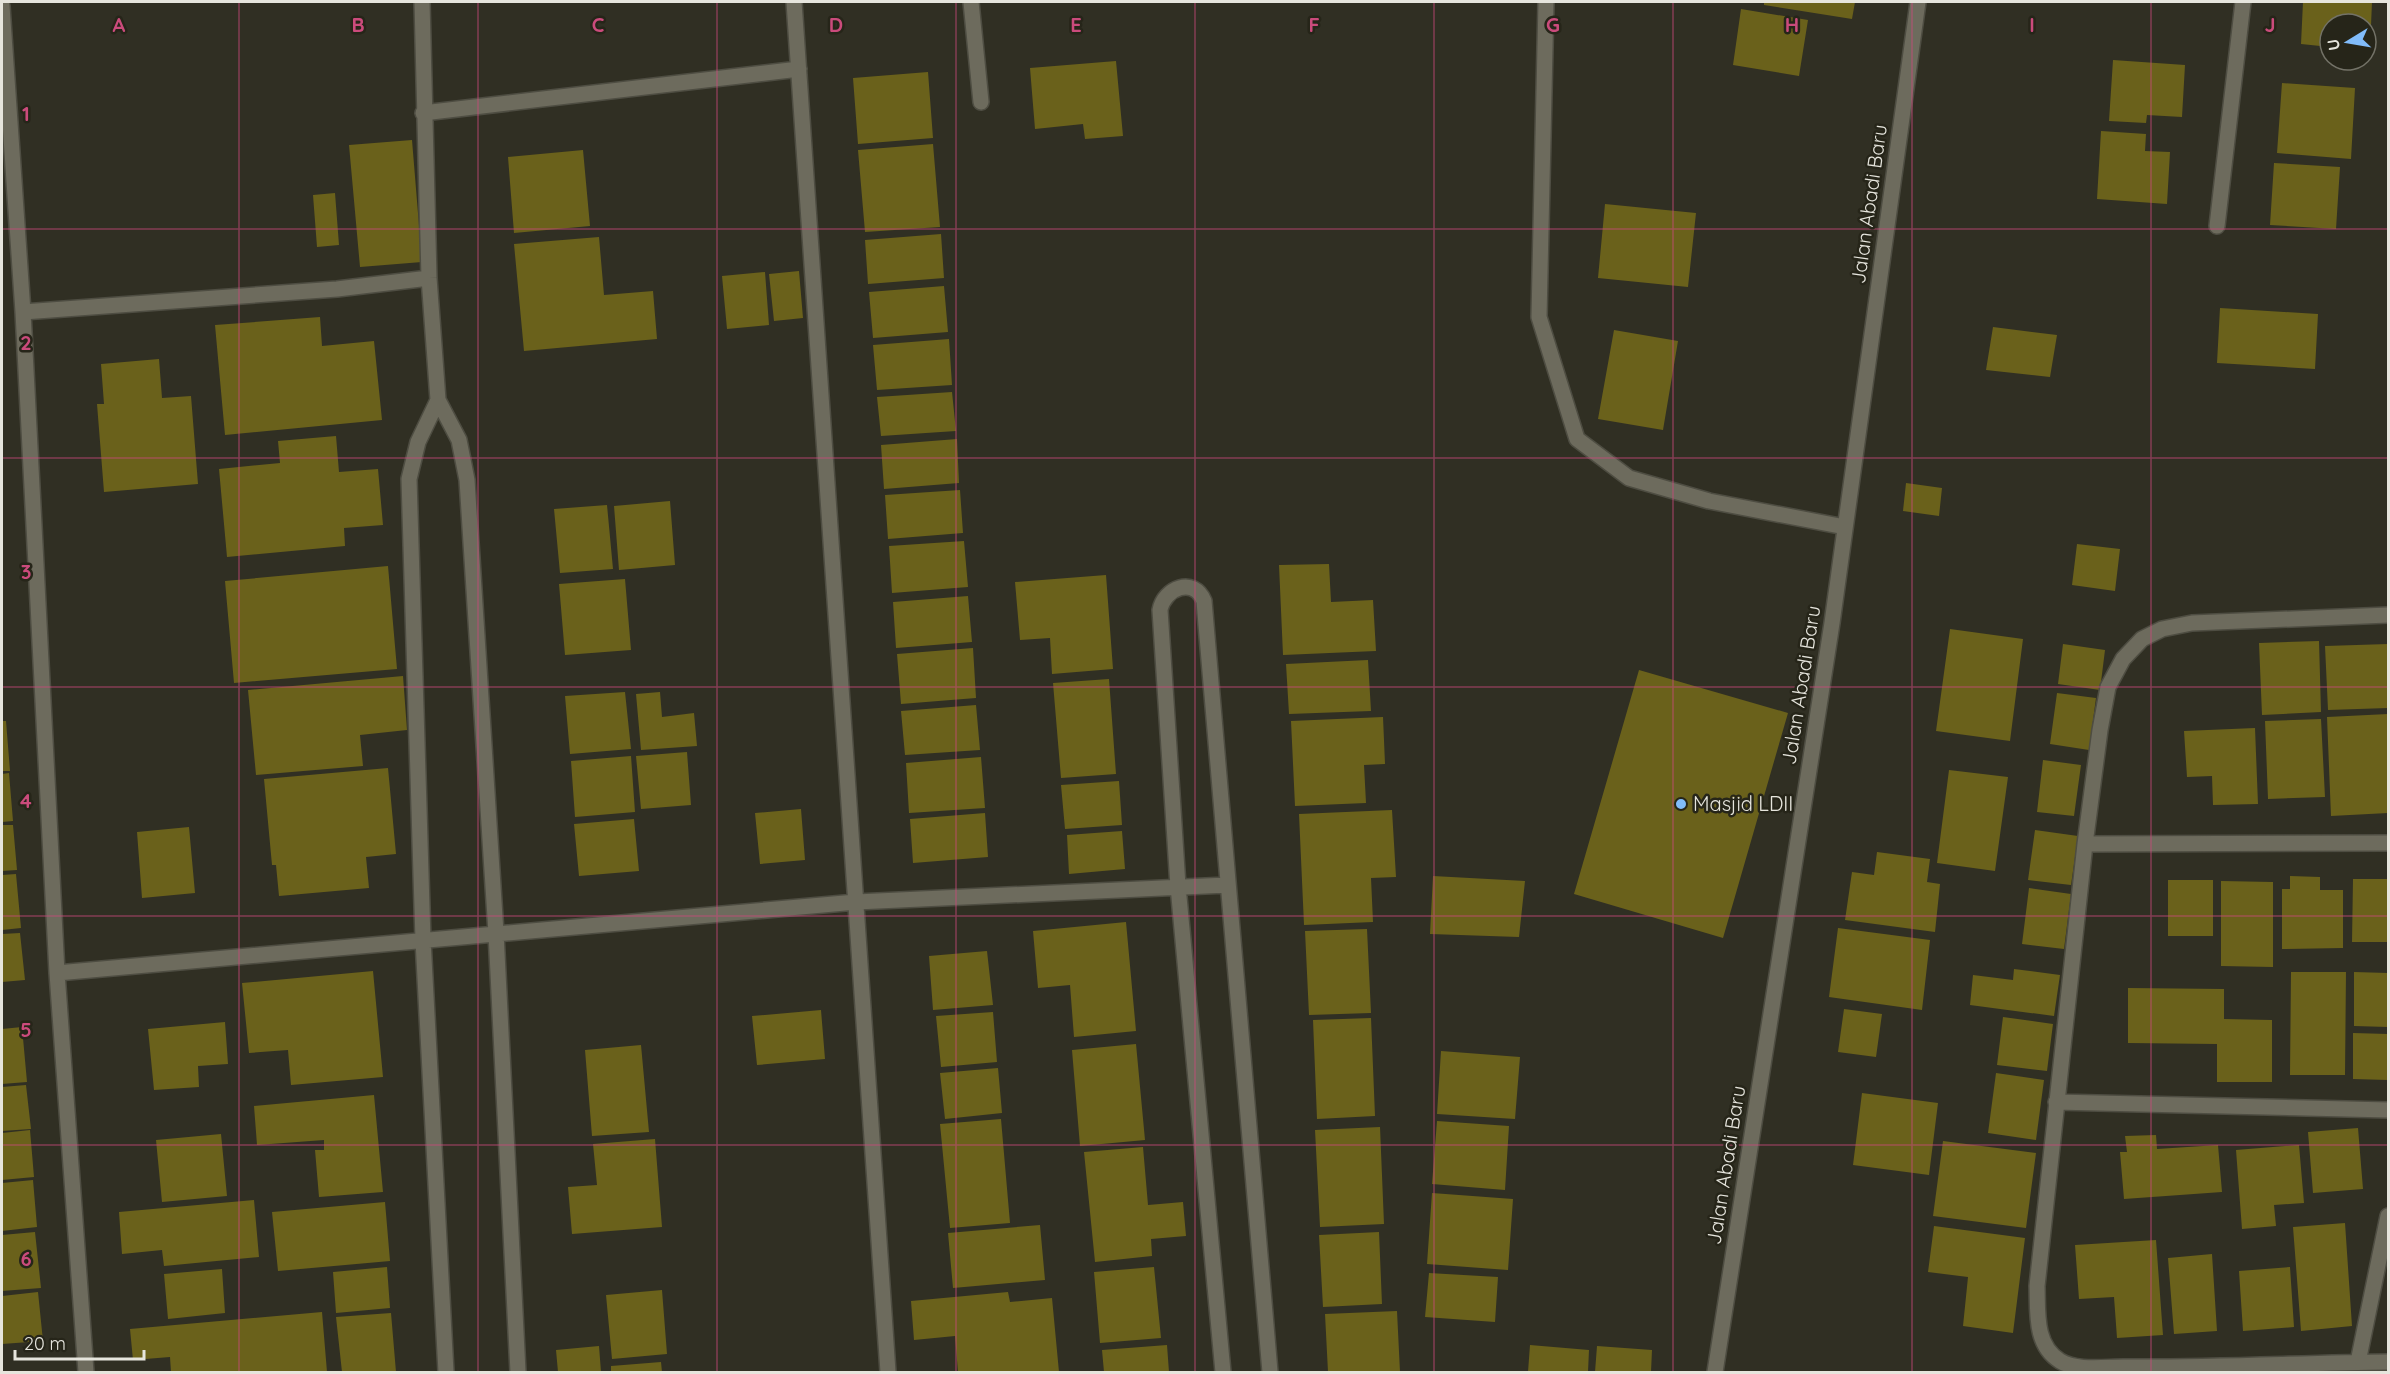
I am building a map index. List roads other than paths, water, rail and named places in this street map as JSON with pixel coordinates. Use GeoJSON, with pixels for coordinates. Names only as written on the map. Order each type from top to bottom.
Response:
{"type":"FeatureCollection","features":[{"type":"Feature","properties":{"kind":"street"},"geometry":{"type":"LineString","coordinates":[[422,2],[423,113],[429,279],[438,400],[459,440],[467,480],[496,933],[518,1372]]}},
{"type":"Feature","properties":{"kind":"street"},"geometry":{"type":"LineString","coordinates":[[794,2],[888,1372]]}},
{"type":"Feature","properties":{"kind":"street"},"geometry":{"type":"LineString","coordinates":[[971,2],[981,102]]}},
{"type":"Feature","properties":{"kind":"street"},"geometry":{"type":"LineString","coordinates":[[1546,2],[1539,317],[1577,439],[1629,478],[1709,501],[1845,527]]}},
{"type":"Feature","properties":{"kind":"street","name":"Jalan Abadi Baru"},"geometry":{"type":"LineString","coordinates":[[1715,1372],[1845,527],[1918,2]]}},
{"type":"Feature","properties":{"kind":"street"},"geometry":{"type":"LineString","coordinates":[[2217,226],[2243,2]]}},
{"type":"Feature","properties":{"kind":"street"},"geometry":{"type":"LineString","coordinates":[[2,6],[23,312],[57,973],[86,1372]]}},
{"type":"Feature","properties":{"kind":"street"},"geometry":{"type":"LineString","coordinates":[[423,113],[799,69]]}},
{"type":"Feature","properties":{"kind":"street"},"geometry":{"type":"LineString","coordinates":[[23,312],[338,289],[429,279]]}},
{"type":"Feature","properties":{"kind":"street"},"geometry":{"type":"LineString","coordinates":[[438,400],[418,442],[409,479],[423,940],[446,1372]]}},
{"type":"Feature","properties":{"kind":"street"},"geometry":{"type":"LineString","coordinates":[[1223,1372],[1178,886],[1160,610],[1162,600],[1173,590],[1190,588],[1201,594],[1204,601],[1270,1372]]}},
{"type":"Feature","properties":{"kind":"street"},"geometry":{"type":"LineString","coordinates":[[2388,615],[2192,623],[2162,629],[2142,639],[2123,659],[2108,687],[2085,844],[2037,1286],[2038,1326],[2045,1347],[2060,1361],[2083,1366],[2156,1368],[2388,1362]]}},
{"type":"Feature","properties":{"kind":"street"},"geometry":{"type":"LineString","coordinates":[[2085,844],[2388,843]]}},
{"type":"Feature","properties":{"kind":"street"},"geometry":{"type":"LineString","coordinates":[[57,973],[856,902],[1227,885]]}},
{"type":"Feature","properties":{"kind":"street"},"geometry":{"type":"LineString","coordinates":[[2056,1102],[2388,1110]]}},
{"type":"Feature","properties":{"kind":"street"},"geometry":{"type":"LineString","coordinates":[[2358,1362],[2388,1216]]}},
{"type":"Feature","properties":{"kind":"place","name":"Masjid LDII"},"geometry":{"type":"Point","coordinates":[1681,804]}}]}
